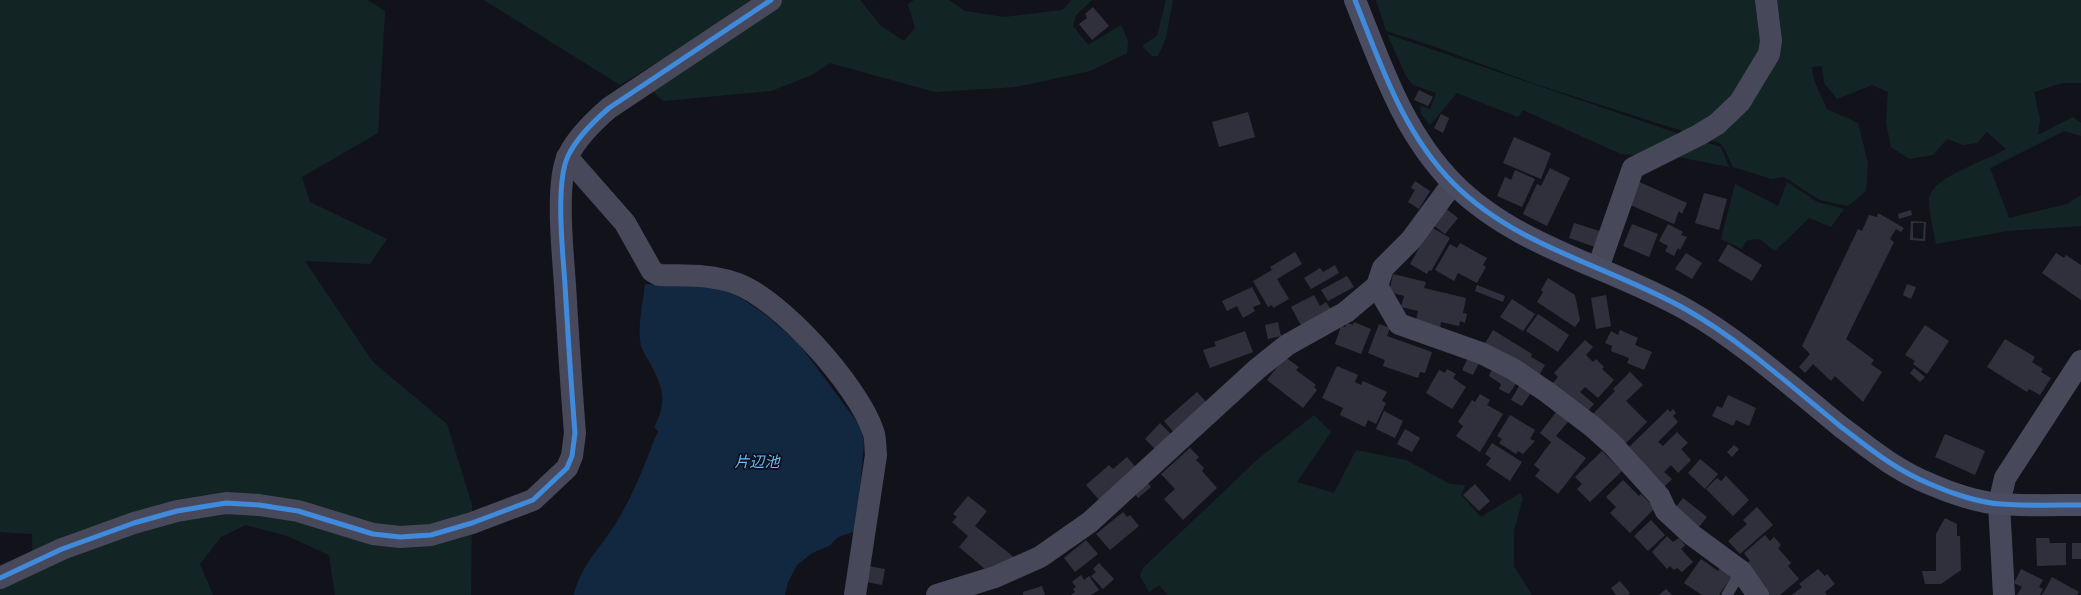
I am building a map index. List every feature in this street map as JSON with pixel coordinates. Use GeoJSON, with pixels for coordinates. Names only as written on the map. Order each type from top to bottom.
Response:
{"type":"FeatureCollection","features":[{"type":"Feature","properties":{"kind":"street"},"geometry":{"type":"LineString","coordinates":[[0,578],[62,549],[134,523],[177,510],[226,503],[259,505],[298,511],[373,534],[400,537],[431,535],[472,523],[533,500],[567,468],[572,456],[575,433],[561,233],[563,175],[567,157],[596,120],[609,108],[771,0]]}},
{"type":"Feature","properties":{"kind":"street"},"geometry":{"type":"LineString","coordinates":[[1355,0],[1381,66],[1412,131],[1433,160],[1453,183],[1485,212],[1513,229],[1687,310],[1736,343],[1874,454],[1900,470],[1930,485],[1954,494],[1999,504],[2081,505]]}},
{"type":"Feature","properties":{"kind":"street"},"geometry":{"type":"LineString","coordinates":[[1598,268],[1633,168],[1700,136],[1717,124],[1740,102],[1769,54],[1771,41],[1766,0]]}},
{"type":"Feature","properties":{"kind":"street"},"geometry":{"type":"LineString","coordinates":[[567,157],[625,223],[652,272],[660,275],[710,276],[736,283],[758,296],[783,314],[805,334],[863,408],[874,432],[876,455],[855,595]]}},
{"type":"Feature","properties":{"kind":"street"},"geometry":{"type":"LineString","coordinates":[[937,595],[995,577],[1040,557],[1090,522],[1257,368],[1287,345],[1346,312],[1377,286],[1383,268],[1411,240],[1453,183]]}},
{"type":"Feature","properties":{"kind":"street"},"geometry":{"type":"LineString","coordinates":[[1377,286],[1399,324],[1481,353],[1513,369],[1547,392],[1593,427],[1613,445],[1659,496],[1666,511],[1692,535],[1741,571],[1758,595]]}},
{"type":"Feature","properties":{"kind":"street"},"geometry":{"type":"LineString","coordinates":[[2004,595],[2002,586],[1999,504],[2005,478],[2081,361]]}},
{"type":"Feature","properties":{"kind":"lane"},"geometry":{"type":"LineString","coordinates":[[1727,595],[1741,571]]}},
{"type":"Feature","properties":{"kind":"green space"},"geometry":{"type":"Polygon","coordinates":[[[0,0],[367,0],[385,11],[378,133],[302,177],[310,202],[387,239],[370,264],[305,261],[373,362],[447,424],[472,505],[471,595],[335,595],[329,555],[287,536],[246,525],[221,537],[200,564],[213,595],[0,595],[0,586],[33,569],[32,534],[0,532],[0,0]]]}},
{"type":"Feature","properties":{"kind":"green space"},"geometry":{"type":"Polygon","coordinates":[[[484,0],[750,0],[691,42],[620,85],[484,0]]]}},
{"type":"Feature","properties":{"kind":"green space"},"geometry":{"type":"Polygon","coordinates":[[[783,0],[860,0],[881,26],[904,41],[915,28],[908,4],[914,0],[949,0],[965,11],[1004,17],[1062,10],[1072,0],[1092,0],[1076,15],[1073,26],[1088,45],[1121,25],[1128,41],[1127,53],[1090,71],[1016,87],[935,92],[830,63],[812,75],[771,91],[663,101],[653,91],[753,24],[783,0]]]}},
{"type":"Feature","properties":{"kind":"green space"},"geometry":{"type":"Polygon","coordinates":[[[1166,0],[1173,0],[1166,38],[1158,56],[1152,56],[1142,46],[1157,36],[1166,0]]]}},
{"type":"Feature","properties":{"kind":"green space"},"geometry":{"type":"Polygon","coordinates":[[[1376,0],[2081,0],[2081,83],[2062,83],[2034,92],[2040,120],[2038,135],[2073,117],[2081,123],[2081,136],[2064,131],[1990,168],[2009,218],[2067,204],[2081,195],[2081,226],[2007,231],[1936,244],[1929,202],[1929,198],[1933,190],[1940,183],[1963,169],[2006,149],[1987,132],[1977,143],[1963,145],[1947,139],[1933,155],[1909,159],[1891,147],[1886,123],[1888,92],[1872,85],[1837,99],[1824,83],[1822,66],[1812,67],[1816,83],[1827,109],[1858,123],[1868,163],[1866,191],[1848,206],[1820,200],[1784,177],[1772,179],[1733,167],[1720,143],[1535,84],[1433,46],[1386,31],[1376,0]]]}},
{"type":"Feature","properties":{"kind":"green space"},"geometry":{"type":"Polygon","coordinates":[[[1387,34],[1685,136],[1635,155],[1621,154],[1523,110],[1518,117],[1457,93],[1430,125],[1421,114],[1420,106],[1430,109],[1436,93],[1413,85],[1406,76],[1387,34]]]}},
{"type":"Feature","properties":{"kind":"green space"},"geometry":{"type":"Polygon","coordinates":[[[1708,143],[1721,147],[1729,167],[1678,157],[1708,143]]]}},
{"type":"Feature","properties":{"kind":"green space"},"geometry":{"type":"Polygon","coordinates":[[[1787,182],[1817,202],[1844,209],[1831,227],[1809,218],[1775,251],[1759,239],[1746,241],[1742,249],[1721,239],[1735,184],[1778,206],[1787,182]]]}},
{"type":"Feature","properties":{"kind":"green space"},"geometry":{"type":"Polygon","coordinates":[[[1314,415],[1331,432],[1297,482],[1334,493],[1356,450],[1406,460],[1450,484],[1465,485],[1461,495],[1481,517],[1520,493],[1523,498],[1514,530],[1514,566],[1532,595],[1168,595],[1159,585],[1149,592],[1140,576],[1143,568],[1258,459],[1314,415]]]}},
{"type":"Feature","properties":{"kind":"water","name":"片辺池"},"geometry":{"type":"Polygon","coordinates":[[[645,284],[718,288],[741,298],[766,315],[799,344],[860,426],[864,442],[856,531],[838,537],[829,546],[812,553],[797,565],[788,582],[785,595],[574,595],[580,576],[621,515],[638,480],[658,431],[654,428],[661,411],[661,389],[641,346],[640,339],[640,323],[645,284]]]}},
{"type":"Feature","properties":{"kind":"building"},"geometry":{"type":"Polygon","coordinates":[[[1093,7],[1109,26],[1092,40],[1079,24],[1087,18],[1085,14],[1093,7]]]}},
{"type":"Feature","properties":{"kind":"building"},"geometry":{"type":"Polygon","coordinates":[[[1419,90],[1433,97],[1428,106],[1414,100],[1419,90]]]}},
{"type":"Feature","properties":{"kind":"building"},"geometry":{"type":"Polygon","coordinates":[[[1248,112],[1255,137],[1219,147],[1212,122],[1248,112]]]}},
{"type":"Feature","properties":{"kind":"building"},"geometry":{"type":"Polygon","coordinates":[[[1441,114],[1449,118],[1443,133],[1434,128],[1441,114]]]}},
{"type":"Feature","properties":{"kind":"building"},"geometry":{"type":"Polygon","coordinates":[[[1514,137],[1551,153],[1541,179],[1503,163],[1514,137]]]}},
{"type":"Feature","properties":{"kind":"building"},"geometry":{"type":"Polygon","coordinates":[[[1550,168],[1570,178],[1547,226],[1523,214],[1537,184],[1541,186],[1550,168]]]}},
{"type":"Feature","properties":{"kind":"building"},"geometry":{"type":"Polygon","coordinates":[[[1515,170],[1535,179],[1522,207],[1497,196],[1505,177],[1511,180],[1515,170]]]}},
{"type":"Feature","properties":{"kind":"building"},"geometry":{"type":"Polygon","coordinates":[[[1415,181],[1430,191],[1419,209],[1408,202],[1415,190],[1411,188],[1415,181]]]}},
{"type":"Feature","properties":{"kind":"building"},"geometry":{"type":"Polygon","coordinates":[[[1637,181],[1687,203],[1682,214],[1679,211],[1674,224],[1628,204],[1637,181]]]}},
{"type":"Feature","properties":{"kind":"building"},"geometry":{"type":"Polygon","coordinates":[[[1704,193],[1727,199],[1719,230],[1695,223],[1704,193]]]}},
{"type":"Feature","properties":{"kind":"building"},"geometry":{"type":"Polygon","coordinates":[[[1445,208],[1458,218],[1445,234],[1433,225],[1445,208]]]}},
{"type":"Feature","properties":{"kind":"building"},"geometry":{"type":"Polygon","coordinates":[[[1911,210],[1912,215],[1899,219],[1898,214],[1911,210]]]}},
{"type":"Feature","properties":{"kind":"building"},"geometry":{"type":"Polygon","coordinates":[[[1878,213],[1904,228],[1901,232],[1896,229],[1890,239],[1894,242],[1846,339],[1874,360],[1871,364],[1882,372],[1863,402],[1835,376],[1831,381],[1813,364],[1805,373],[1799,367],[1810,354],[1802,346],[1858,229],[1862,231],[1869,215],[1877,217],[1878,213]]]}},
{"type":"Feature","properties":{"kind":"building"},"geometry":{"type":"Polygon","coordinates":[[[1911,221],[1926,222],[1925,241],[1910,240],[1911,221]],[[1913,223],[1913,238],[1923,239],[1924,223],[1913,223]]]}},
{"type":"Feature","properties":{"kind":"building"},"geometry":{"type":"Polygon","coordinates":[[[1574,223],[1603,232],[1598,248],[1569,238],[1574,223]]]}},
{"type":"Feature","properties":{"kind":"building"},"geometry":{"type":"Polygon","coordinates":[[[1632,224],[1658,234],[1649,257],[1623,246],[1632,224]]]}},
{"type":"Feature","properties":{"kind":"building"},"geometry":{"type":"Polygon","coordinates":[[[1668,224],[1683,232],[1681,235],[1687,237],[1680,250],[1678,248],[1674,256],[1665,251],[1668,246],[1659,241],[1668,224]]]}},
{"type":"Feature","properties":{"kind":"building"},"geometry":{"type":"Polygon","coordinates":[[[1431,227],[1450,238],[1431,271],[1429,270],[1427,274],[1410,264],[1431,227]]]}},
{"type":"Feature","properties":{"kind":"building"},"geometry":{"type":"Polygon","coordinates":[[[1460,243],[1487,258],[1483,265],[1486,267],[1477,283],[1458,273],[1454,281],[1435,270],[1450,244],[1457,248],[1460,243]]]}},
{"type":"Feature","properties":{"kind":"building"},"geometry":{"type":"Polygon","coordinates":[[[1728,244],[1762,265],[1752,281],[1718,261],[1728,244]]]}},
{"type":"Feature","properties":{"kind":"building"},"geometry":{"type":"Polygon","coordinates":[[[1295,252],[1302,264],[1277,279],[1289,299],[1273,308],[1272,305],[1268,307],[1253,281],[1272,270],[1270,267],[1295,252]]]}},
{"type":"Feature","properties":{"kind":"building"},"geometry":{"type":"Polygon","coordinates":[[[1686,253],[1702,263],[1692,279],[1675,269],[1686,253]]]}},
{"type":"Feature","properties":{"kind":"building"},"geometry":{"type":"Polygon","coordinates":[[[2056,253],[2064,258],[2066,255],[2081,265],[2081,300],[2042,273],[2056,253]]]}},
{"type":"Feature","properties":{"kind":"building"},"geometry":{"type":"Polygon","coordinates":[[[1335,265],[1339,273],[1311,289],[1304,278],[1320,268],[1323,272],[1335,265]]]}},
{"type":"Feature","properties":{"kind":"building"},"geometry":{"type":"Polygon","coordinates":[[[1393,274],[1426,282],[1424,288],[1466,298],[1463,313],[1467,314],[1465,323],[1460,321],[1459,326],[1441,322],[1440,330],[1415,324],[1418,311],[1401,307],[1404,296],[1389,292],[1393,274]]]}},
{"type":"Feature","properties":{"kind":"building"},"geometry":{"type":"Polygon","coordinates":[[[1347,276],[1354,287],[1328,301],[1321,290],[1347,276]]]}},
{"type":"Feature","properties":{"kind":"building"},"geometry":{"type":"Polygon","coordinates":[[[1548,278],[1575,295],[1580,320],[1575,327],[1537,302],[1543,292],[1541,290],[1548,278]]]}},
{"type":"Feature","properties":{"kind":"building"},"geometry":{"type":"Polygon","coordinates":[[[1907,284],[1916,287],[1911,299],[1903,295],[1907,284]]]}},
{"type":"Feature","properties":{"kind":"building"},"geometry":{"type":"Polygon","coordinates":[[[1477,285],[1505,296],[1503,302],[1475,291],[1477,285]]]}},
{"type":"Feature","properties":{"kind":"building"},"geometry":{"type":"Polygon","coordinates":[[[1252,287],[1261,304],[1253,307],[1255,311],[1243,318],[1237,306],[1227,311],[1222,301],[1252,287]]]}},
{"type":"Feature","properties":{"kind":"building"},"geometry":{"type":"Polygon","coordinates":[[[1314,295],[1320,306],[1326,302],[1332,311],[1302,327],[1291,307],[1314,295]]]}},
{"type":"Feature","properties":{"kind":"building"},"geometry":{"type":"Polygon","coordinates":[[[1606,295],[1611,326],[1596,329],[1591,298],[1606,295]]]}},
{"type":"Feature","properties":{"kind":"building"},"geometry":{"type":"Polygon","coordinates":[[[1512,299],[1535,314],[1523,331],[1500,317],[1512,299]]]}},
{"type":"Feature","properties":{"kind":"building"},"geometry":{"type":"Polygon","coordinates":[[[1538,314],[1569,335],[1558,352],[1526,331],[1538,314]]]}},
{"type":"Feature","properties":{"kind":"building"},"geometry":{"type":"Polygon","coordinates":[[[1278,322],[1281,336],[1268,339],[1265,325],[1278,322]]]}},
{"type":"Feature","properties":{"kind":"building"},"geometry":{"type":"Polygon","coordinates":[[[1354,322],[1371,329],[1361,354],[1335,344],[1341,326],[1345,327],[1347,323],[1353,325],[1354,322]]]}},
{"type":"Feature","properties":{"kind":"building"},"geometry":{"type":"Polygon","coordinates":[[[1379,324],[1390,328],[1387,336],[1432,352],[1425,373],[1420,372],[1418,378],[1383,366],[1385,360],[1368,353],[1379,324]]]}},
{"type":"Feature","properties":{"kind":"building"},"geometry":{"type":"Polygon","coordinates":[[[1925,325],[1949,341],[1927,374],[1913,364],[1915,361],[1905,355],[1925,325]]]}},
{"type":"Feature","properties":{"kind":"building"},"geometry":{"type":"Polygon","coordinates":[[[1493,330],[1532,354],[1531,357],[1545,365],[1538,377],[1484,345],[1493,330]]]}},
{"type":"Feature","properties":{"kind":"building"},"geometry":{"type":"Polygon","coordinates":[[[1620,330],[1638,338],[1635,345],[1652,352],[1644,370],[1627,363],[1629,358],[1611,351],[1612,346],[1605,343],[1611,331],[1618,335],[1620,330]]]}},
{"type":"Feature","properties":{"kind":"building"},"geometry":{"type":"Polygon","coordinates":[[[1245,331],[1253,352],[1210,368],[1203,350],[1216,346],[1214,342],[1245,331]]]}},
{"type":"Feature","properties":{"kind":"building"},"geometry":{"type":"Polygon","coordinates":[[[2005,339],[2035,357],[2032,362],[2043,369],[2041,372],[2051,378],[2040,395],[2029,389],[2027,392],[1987,367],[2005,339]]]}},
{"type":"Feature","properties":{"kind":"building"},"geometry":{"type":"Polygon","coordinates":[[[1585,340],[1593,347],[1586,355],[1593,362],[1596,359],[1604,367],[1602,369],[1614,380],[1598,398],[1585,387],[1580,392],[1594,404],[1585,414],[1552,384],[1558,377],[1554,373],[1585,340]]]}},
{"type":"Feature","properties":{"kind":"building"},"geometry":{"type":"Polygon","coordinates":[[[1285,357],[1299,367],[1296,370],[1316,385],[1314,387],[1317,390],[1303,408],[1267,380],[1285,357]]]}},
{"type":"Feature","properties":{"kind":"building"},"geometry":{"type":"Polygon","coordinates":[[[1468,358],[1479,363],[1473,375],[1462,370],[1468,358]]]}},
{"type":"Feature","properties":{"kind":"building"},"geometry":{"type":"Polygon","coordinates":[[[1494,364],[1519,379],[1509,394],[1499,389],[1501,384],[1489,376],[1494,364]]]}},
{"type":"Feature","properties":{"kind":"building"},"geometry":{"type":"Polygon","coordinates":[[[1337,366],[1358,375],[1355,382],[1361,385],[1363,381],[1387,392],[1382,401],[1386,403],[1376,424],[1368,420],[1365,427],[1340,415],[1343,408],[1322,398],[1337,366]]]}},
{"type":"Feature","properties":{"kind":"building"},"geometry":{"type":"Polygon","coordinates":[[[1914,368],[1925,377],[1920,382],[1910,373],[1914,368]]]}},
{"type":"Feature","properties":{"kind":"building"},"geometry":{"type":"Polygon","coordinates":[[[1447,369],[1456,374],[1453,378],[1466,387],[1452,409],[1426,393],[1439,370],[1445,373],[1447,369]]]}},
{"type":"Feature","properties":{"kind":"building"},"geometry":{"type":"Polygon","coordinates":[[[1630,372],[1643,385],[1626,401],[1647,422],[1624,445],[1593,414],[1615,391],[1613,389],[1630,372]]]}},
{"type":"Feature","properties":{"kind":"building"},"geometry":{"type":"Polygon","coordinates":[[[1522,381],[1534,388],[1522,406],[1511,400],[1522,381]]]}},
{"type":"Feature","properties":{"kind":"building"},"geometry":{"type":"Polygon","coordinates":[[[1197,392],[1210,406],[1177,436],[1164,421],[1197,392]]]}},
{"type":"Feature","properties":{"kind":"building"},"geometry":{"type":"Polygon","coordinates":[[[1480,394],[1490,400],[1487,405],[1503,414],[1480,452],[1456,436],[1463,426],[1458,422],[1472,400],[1475,402],[1480,394]]]}},
{"type":"Feature","properties":{"kind":"building"},"geometry":{"type":"Polygon","coordinates":[[[1728,395],[1756,408],[1749,426],[1736,420],[1733,426],[1712,416],[1717,406],[1722,408],[1728,395]]]}},
{"type":"Feature","properties":{"kind":"building"},"geometry":{"type":"Polygon","coordinates":[[[1560,407],[1572,417],[1556,436],[1586,458],[1558,494],[1535,476],[1540,470],[1534,465],[1551,442],[1540,433],[1560,407]]]}},
{"type":"Feature","properties":{"kind":"building"},"geometry":{"type":"Polygon","coordinates":[[[1668,409],[1670,412],[1673,409],[1676,413],[1673,416],[1678,422],[1658,442],[1663,446],[1677,432],[1688,443],[1681,449],[1691,460],[1678,473],[1671,465],[1664,472],[1672,479],[1664,487],[1627,449],[1668,409]]]}},
{"type":"Feature","properties":{"kind":"building"},"geometry":{"type":"Polygon","coordinates":[[[1384,411],[1403,421],[1395,438],[1376,429],[1384,411]]]}},
{"type":"Feature","properties":{"kind":"building"},"geometry":{"type":"Polygon","coordinates":[[[1510,415],[1535,430],[1530,439],[1535,441],[1523,454],[1518,451],[1516,454],[1499,443],[1502,439],[1497,436],[1510,415]]]}},
{"type":"Feature","properties":{"kind":"building"},"geometry":{"type":"Polygon","coordinates":[[[1160,423],[1173,436],[1158,452],[1145,439],[1160,423]]]}},
{"type":"Feature","properties":{"kind":"building"},"geometry":{"type":"Polygon","coordinates":[[[1405,429],[1420,438],[1412,452],[1397,444],[1405,429]]]}},
{"type":"Feature","properties":{"kind":"building"},"geometry":{"type":"Polygon","coordinates":[[[1945,434],[1985,451],[1975,475],[1935,457],[1945,434]]]}},
{"type":"Feature","properties":{"kind":"building"},"geometry":{"type":"Polygon","coordinates":[[[1492,443],[1522,462],[1510,481],[1486,465],[1491,458],[1485,454],[1492,443]]]}},
{"type":"Feature","properties":{"kind":"building"},"geometry":{"type":"Polygon","coordinates":[[[1734,445],[1739,449],[1732,457],[1727,452],[1734,445]]]}},
{"type":"Feature","properties":{"kind":"building"},"geometry":{"type":"Polygon","coordinates":[[[1190,448],[1199,457],[1196,460],[1204,468],[1202,471],[1217,488],[1183,520],[1164,499],[1175,489],[1161,474],[1190,448]]]}},
{"type":"Feature","properties":{"kind":"building"},"geometry":{"type":"Polygon","coordinates":[[[1602,451],[1622,471],[1590,502],[1577,489],[1582,484],[1575,477],[1602,451]]]}},
{"type":"Feature","properties":{"kind":"building"},"geometry":{"type":"Polygon","coordinates":[[[1127,457],[1138,470],[1101,502],[1086,485],[1109,465],[1113,469],[1127,457]]]}},
{"type":"Feature","properties":{"kind":"building"},"geometry":{"type":"Polygon","coordinates":[[[1700,459],[1718,474],[1705,489],[1688,473],[1700,459]]]}},
{"type":"Feature","properties":{"kind":"building"},"geometry":{"type":"Polygon","coordinates":[[[1726,476],[1749,500],[1733,516],[1706,489],[1717,478],[1721,481],[1726,476]]]}},
{"type":"Feature","properties":{"kind":"building"},"geometry":{"type":"Polygon","coordinates":[[[1623,480],[1639,496],[1641,494],[1655,508],[1630,533],[1610,513],[1616,507],[1606,497],[1623,480]]]}},
{"type":"Feature","properties":{"kind":"building"},"geometry":{"type":"Polygon","coordinates":[[[1147,482],[1151,487],[1138,498],[1134,493],[1147,482]]]}},
{"type":"Feature","properties":{"kind":"building"},"geometry":{"type":"Polygon","coordinates":[[[1475,484],[1490,501],[1479,511],[1463,495],[1475,484]]]}},
{"type":"Feature","properties":{"kind":"building"},"geometry":{"type":"Polygon","coordinates":[[[968,496],[987,511],[975,526],[1015,558],[985,569],[959,547],[968,536],[952,522],[957,517],[953,514],[968,496]]]}},
{"type":"Feature","properties":{"kind":"building"},"geometry":{"type":"Polygon","coordinates":[[[1683,498],[1707,517],[1699,527],[1675,508],[1683,498]]]}},
{"type":"Feature","properties":{"kind":"building"},"geometry":{"type":"Polygon","coordinates":[[[1757,507],[1773,525],[1740,554],[1728,541],[1747,524],[1743,520],[1757,507]]]}},
{"type":"Feature","properties":{"kind":"building"},"geometry":{"type":"Polygon","coordinates":[[[1123,512],[1127,517],[1130,515],[1139,526],[1110,550],[1096,534],[1123,512]]]}},
{"type":"Feature","properties":{"kind":"building"},"geometry":{"type":"Polygon","coordinates":[[[1945,518],[1957,524],[1957,536],[1960,536],[1961,570],[1941,584],[1925,584],[1922,571],[1936,571],[1936,534],[1945,518]]]}},
{"type":"Feature","properties":{"kind":"building"},"geometry":{"type":"Polygon","coordinates":[[[1651,520],[1665,535],[1648,551],[1634,536],[1651,520]]]}},
{"type":"Feature","properties":{"kind":"building"},"geometry":{"type":"Polygon","coordinates":[[[1765,535],[1770,541],[1774,537],[1781,545],[1778,548],[1791,563],[1788,566],[1799,579],[1780,595],[1768,595],[1763,589],[1766,587],[1747,563],[1750,561],[1744,553],[1765,535]]]}},
{"type":"Feature","properties":{"kind":"building"},"geometry":{"type":"Polygon","coordinates":[[[1667,536],[1673,542],[1679,538],[1685,545],[1681,549],[1693,562],[1682,572],[1677,568],[1674,570],[1670,566],[1667,569],[1652,552],[1667,536]]]}},
{"type":"Feature","properties":{"kind":"building"},"geometry":{"type":"Polygon","coordinates":[[[2036,538],[2049,538],[2050,543],[2066,543],[2066,565],[2037,566],[2036,538]]]}},
{"type":"Feature","properties":{"kind":"building"},"geometry":{"type":"Polygon","coordinates":[[[1086,540],[1098,554],[1075,572],[1064,558],[1086,540]]]}},
{"type":"Feature","properties":{"kind":"building"},"geometry":{"type":"Polygon","coordinates":[[[2072,543],[2081,543],[2081,559],[2072,559],[2072,543]]]}},
{"type":"Feature","properties":{"kind":"building"},"geometry":{"type":"Polygon","coordinates":[[[1701,559],[1718,571],[1720,568],[1732,576],[1719,595],[1702,595],[1684,583],[1701,559]]]}},
{"type":"Feature","properties":{"kind":"building"},"geometry":{"type":"Polygon","coordinates":[[[1099,563],[1114,579],[1103,589],[1091,576],[1096,572],[1093,569],[1099,563]]]}},
{"type":"Feature","properties":{"kind":"building"},"geometry":{"type":"Polygon","coordinates":[[[868,566],[885,569],[882,585],[866,582],[868,566]]]}},
{"type":"Feature","properties":{"kind":"building"},"geometry":{"type":"Polygon","coordinates":[[[1818,569],[1825,576],[1827,574],[1835,584],[1825,592],[1827,595],[1792,595],[1802,587],[1799,584],[1818,569]]]}},
{"type":"Feature","properties":{"kind":"building"},"geometry":{"type":"Polygon","coordinates":[[[2021,569],[2043,580],[2039,587],[2043,589],[2040,595],[2017,595],[2022,587],[2014,583],[2021,569]]]}},
{"type":"Feature","properties":{"kind":"building"},"geometry":{"type":"Polygon","coordinates":[[[1081,575],[1084,580],[1089,576],[1099,590],[1091,595],[1071,595],[1075,592],[1073,589],[1076,587],[1072,582],[1081,575]]]}},
{"type":"Feature","properties":{"kind":"building"},"geometry":{"type":"Polygon","coordinates":[[[2052,577],[2079,592],[2077,595],[2042,595],[2052,577]]]}},
{"type":"Feature","properties":{"kind":"building"},"geometry":{"type":"Polygon","coordinates":[[[1620,581],[1630,593],[1628,595],[1616,595],[1611,588],[1620,581]]]}},
{"type":"Feature","properties":{"kind":"building"},"geometry":{"type":"Polygon","coordinates":[[[1042,586],[1045,595],[1023,595],[1023,592],[1042,586]]]}},
{"type":"Feature","properties":{"kind":"building"},"geometry":{"type":"Polygon","coordinates":[[[1666,589],[1672,595],[1659,595],[1666,589]]]}},
{"type":"Feature","properties":{"kind":"cycle path"},"geometry":{"type":"LineString","coordinates":[[0,578],[62,549],[134,523],[177,511],[226,503],[259,505],[298,511],[373,534],[400,537],[431,535],[472,523],[533,500],[567,468],[572,456],[575,433],[561,219],[562,183],[564,168],[568,156],[581,136],[609,108],[771,0]]}},
{"type":"Feature","properties":{"kind":"cycle path"},"geometry":{"type":"LineString","coordinates":[[1355,0],[1384,73],[1407,121],[1436,164],[1454,184],[1479,206],[1536,240],[1658,295],[1707,322],[1727,335],[1872,450],[1905,472],[1917,478],[1956,494],[1975,500],[1993,503],[2021,505],[2081,505]]}}]}
